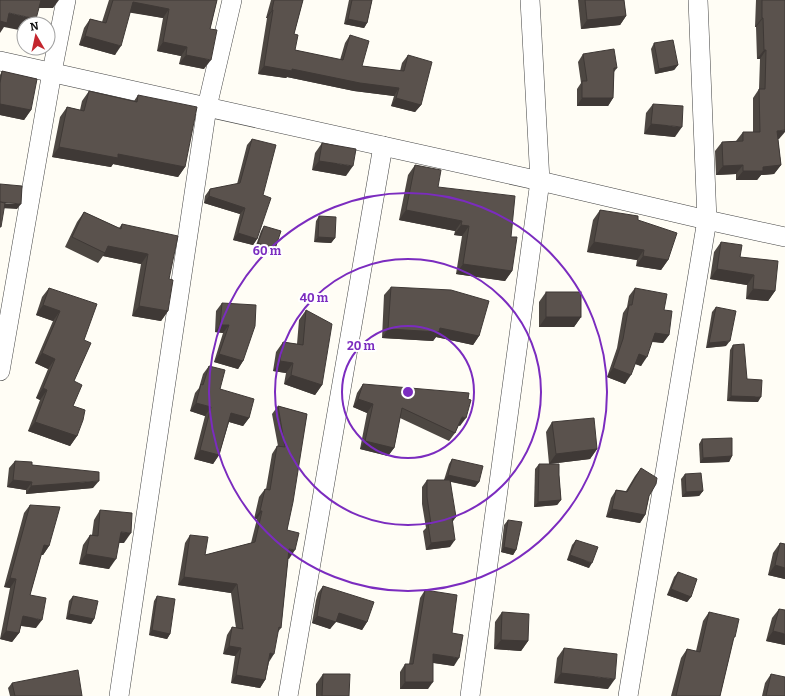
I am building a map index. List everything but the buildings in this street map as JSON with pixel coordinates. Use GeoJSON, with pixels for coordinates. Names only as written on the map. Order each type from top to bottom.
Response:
{"type":"FeatureCollection","features":[{"type":"Feature","properties":{"kind":"street"},"geometry":{"type":"LineString","coordinates":[[0,371],[66,0]]}},
{"type":"Feature","properties":{"kind":"street"},"geometry":{"type":"LineString","coordinates":[[119,696],[207,107],[232,0]]}},
{"type":"Feature","properties":{"kind":"street"},"geometry":{"type":"LineString","coordinates":[[470,696],[540,181],[530,0]]}},
{"type":"Feature","properties":{"kind":"street"},"geometry":{"type":"LineString","coordinates":[[628,696],[707,220],[698,0]]}},
{"type":"Feature","properties":{"kind":"street"},"geometry":{"type":"LineString","coordinates":[[0,60],[785,237]]}},
{"type":"Feature","properties":{"kind":"street"},"geometry":{"type":"LineString","coordinates":[[288,696],[383,146]]}}]}
